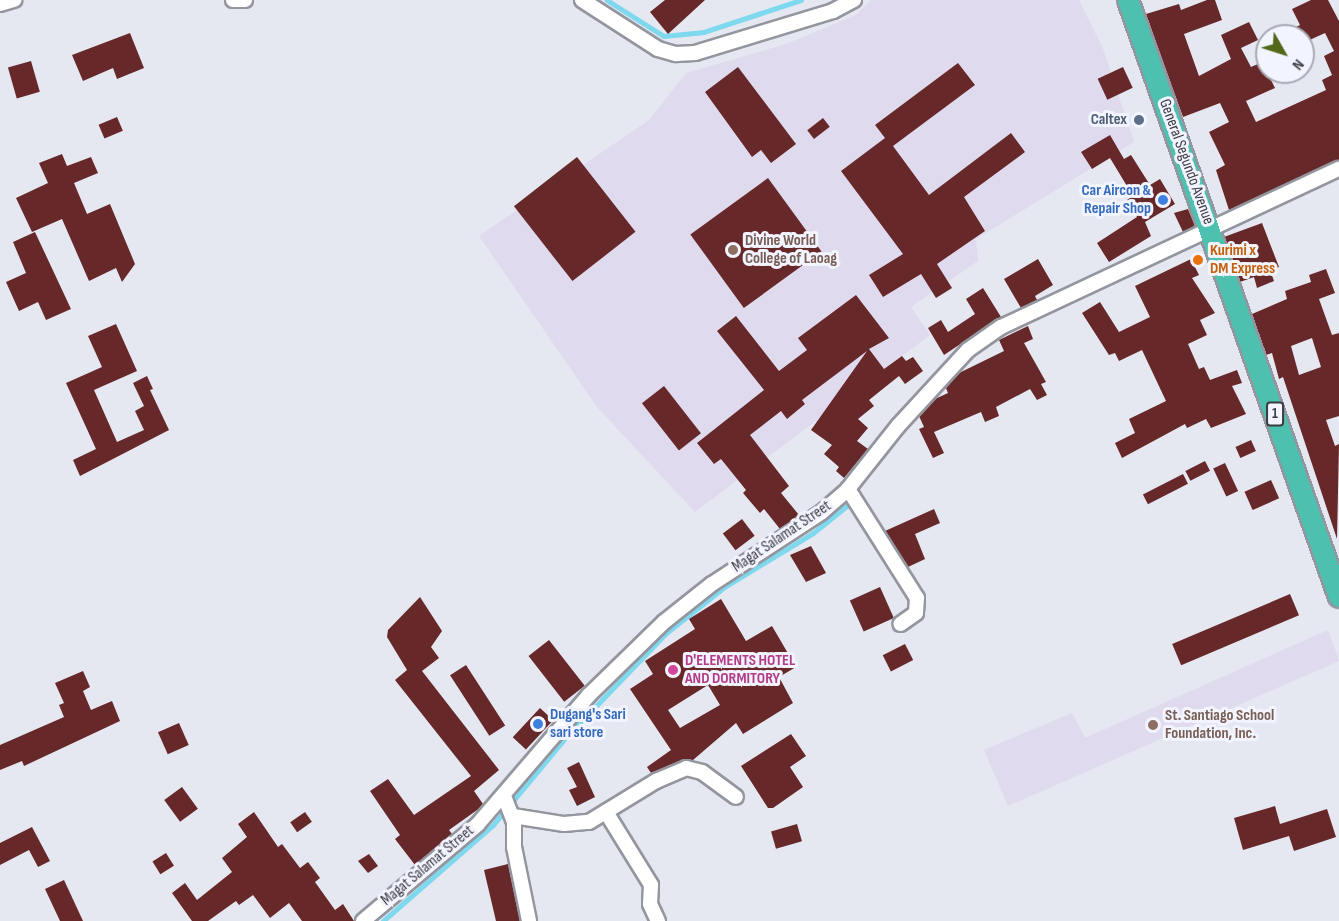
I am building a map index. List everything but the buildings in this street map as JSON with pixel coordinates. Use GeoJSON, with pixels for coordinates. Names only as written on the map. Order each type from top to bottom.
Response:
{"type":"FeatureCollection","features":[{"type":"Feature","properties":{"kind":"highway","name":"General Segundo Avenue"},"geometry":{"type":"LineString","coordinates":[[1128,0],[1339,597]]}},
{"type":"Feature","properties":{"kind":"street"},"geometry":{"type":"LineString","coordinates":[[0,4],[14,0]]}},
{"type":"Feature","properties":{"kind":"street"},"geometry":{"type":"LineString","coordinates":[[233,0],[245,0]]}},
{"type":"Feature","properties":{"kind":"street"},"geometry":{"type":"LineString","coordinates":[[582,0],[658,49],[676,54],[695,53],[833,11],[854,0]]}},
{"type":"Feature","properties":{"kind":"street","name":"Magat Salamat Street"},"geometry":{"type":"LineString","coordinates":[[363,921],[478,824],[509,806],[588,696],[664,622],[712,584],[822,512],[848,489],[951,366],[982,339],[1339,169]]}},
{"type":"Feature","properties":{"kind":"street"},"geometry":{"type":"LineString","coordinates":[[848,489],[917,598],[916,612],[900,624]]}},
{"type":"Feature","properties":{"kind":"street"},"geometry":{"type":"LineString","coordinates":[[529,921],[514,847],[509,806],[578,825],[606,812],[656,781],[686,768],[702,772],[736,797]]}},
{"type":"Feature","properties":{"kind":"street"},"geometry":{"type":"LineString","coordinates":[[606,812],[651,885],[650,904],[658,921]]}},
{"type":"Feature","properties":{"kind":"shaded area","name":"Divine World College of Laoag"},"geometry":{"type":"Polygon","coordinates":[[[871,0],[1079,0],[1104,51],[1134,142],[976,239],[978,261],[911,307],[930,335],[695,512],[597,407],[479,236],[649,120],[686,73],[786,44],[856,15],[871,0]]]}},
{"type":"Feature","properties":{"kind":"shaded area","name":"St. Santiago School Foundation, Inc."},"geometry":{"type":"Polygon","coordinates":[[[1328,630],[1339,661],[1008,806],[984,750],[1072,713],[1085,738],[1328,630]]]}},
{"type":"Feature","properties":{"kind":"waterway"},"geometry":{"type":"LineString","coordinates":[[607,0],[664,36],[704,32],[801,0]]}},
{"type":"Feature","properties":{"kind":"waterway"},"geometry":{"type":"LineString","coordinates":[[383,921],[493,825],[567,736],[665,634],[723,588],[813,533],[848,505]]}},
{"type":"Feature","properties":{"kind":"place","name":"Caltex"},"geometry":{"type":"Point","coordinates":[1139,120]}},
{"type":"Feature","properties":{"kind":"place","name":"Car Aircon & Repair Shop"},"geometry":{"type":"Point","coordinates":[1163,200]}},
{"type":"Feature","properties":{"kind":"place","name":"Divine World College of Laoag"},"geometry":{"type":"Point","coordinates":[733,250]}},
{"type":"Feature","properties":{"kind":"place","name":"Kurimi x DM Express"},"geometry":{"type":"Point","coordinates":[1198,260]}},
{"type":"Feature","properties":{"kind":"place","name":"D'ELEMENTS HOTEL AND DORMITORY"},"geometry":{"type":"Point","coordinates":[673,670]}},
{"type":"Feature","properties":{"kind":"place","name":"Dugang's Sari sari store"},"geometry":{"type":"Point","coordinates":[538,724]}},
{"type":"Feature","properties":{"kind":"place","name":"St. Santiago School Foundation, Inc."},"geometry":{"type":"Point","coordinates":[1153,725]}}]}
